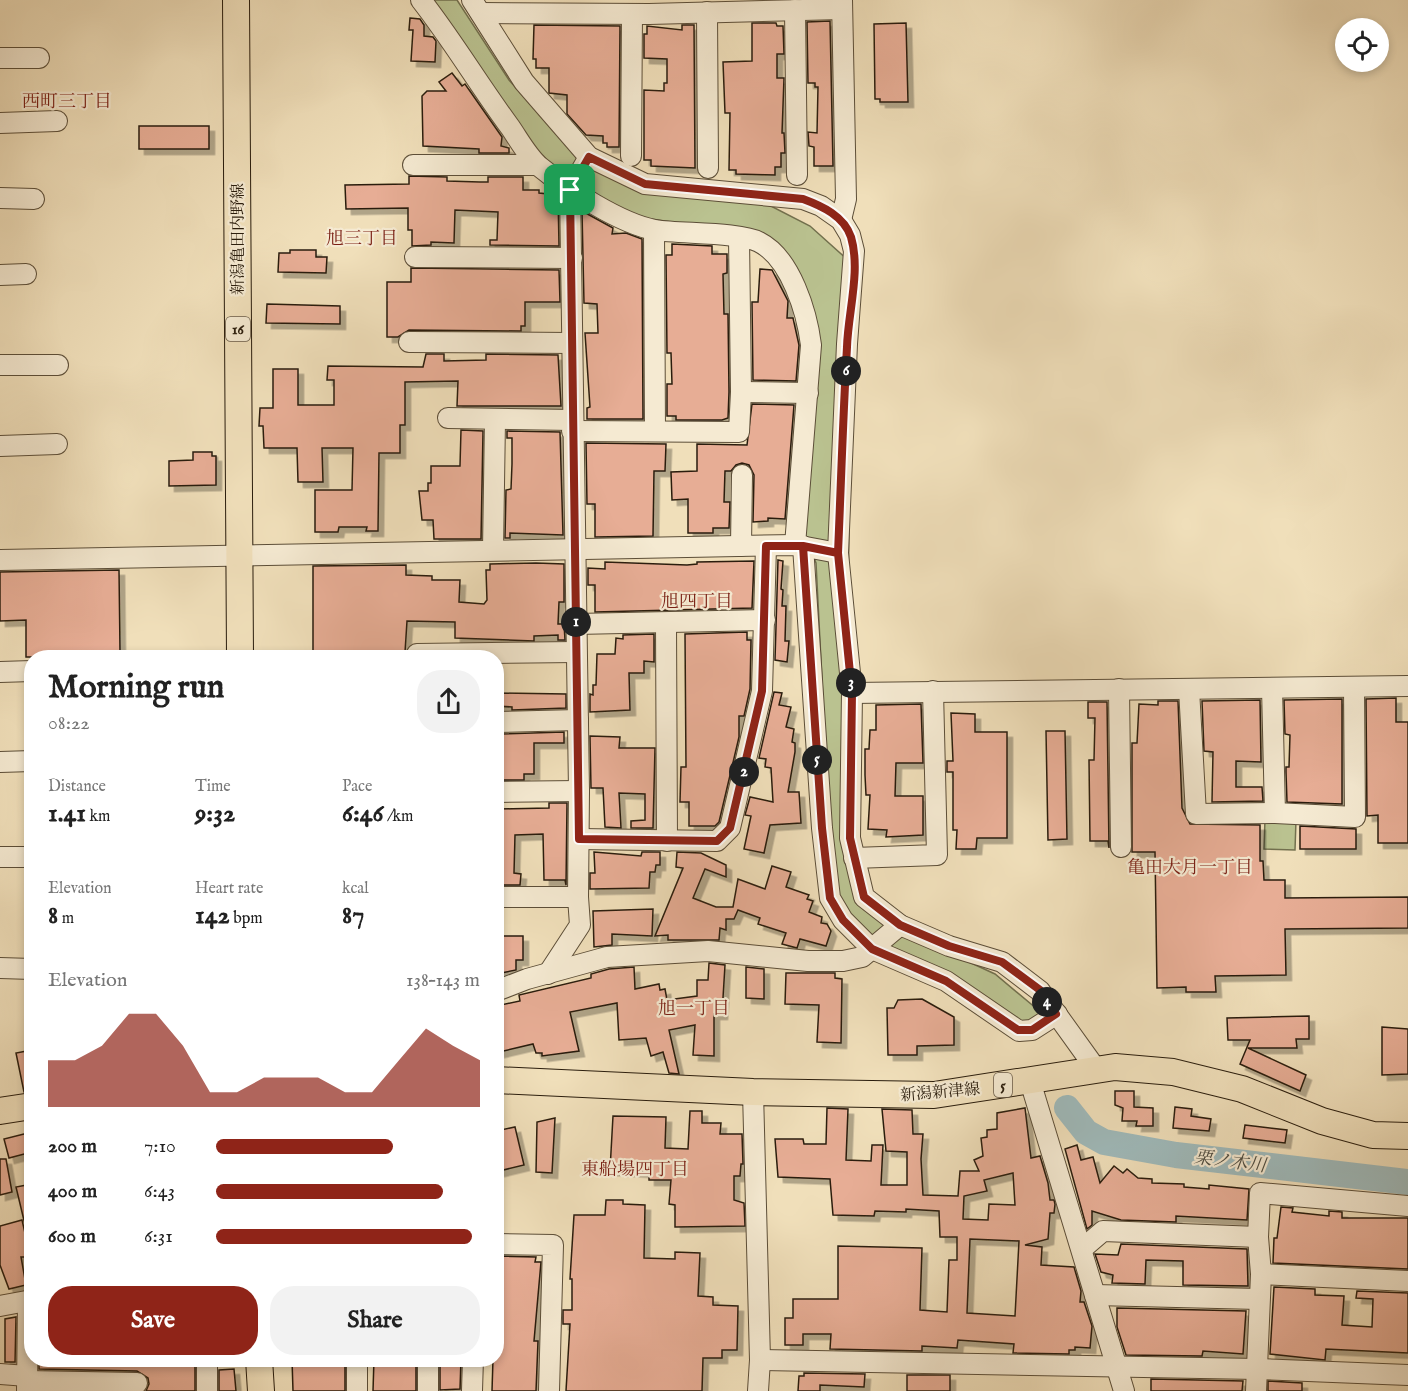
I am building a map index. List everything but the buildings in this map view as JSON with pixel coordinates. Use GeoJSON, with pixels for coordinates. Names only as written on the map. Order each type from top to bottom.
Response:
{"type":"FeatureCollection","features":[{"type":"Feature","properties":{"kind":"main road","name":"新潟亀田内野線"},"geometry":{"type":"LineString","coordinates":[[236,0],[240,650]]}},
{"type":"Feature","properties":{"kind":"main road","name":"新潟新津線"},"geometry":{"type":"LineString","coordinates":[[504,1080],[753,1092],[934,1095],[1114,1067],[1173,1072],[1242,1089],[1322,1121],[1373,1135],[1408,1136]]}},
{"type":"Feature","properties":{"kind":"main road"},"geometry":{"type":"LineString","coordinates":[[0,1111],[24,1107]]}},
{"type":"Feature","properties":{"kind":"main road"},"geometry":{"type":"LineString","coordinates":[[260,1367],[261,1391]]}},
{"type":"Feature","properties":{"kind":"street"},"geometry":{"type":"LineString","coordinates":[[421,0],[452,39],[489,98],[537,165],[570,190],[631,222],[654,230],[759,241],[773,252],[792,282],[804,307],[811,345],[801,451],[799,546],[821,817],[830,898],[843,920],[872,949],[946,981],[1018,1030],[1032,1030],[1056,1014]]}},
{"type":"Feature","properties":{"kind":"street"},"geometry":{"type":"LineString","coordinates":[[476,6],[707,12],[739,6],[795,9],[842,5],[846,198],[841,220]]}},
{"type":"Feature","properties":{"kind":"street"},"geometry":{"type":"LineString","coordinates":[[476,6],[524,82],[589,157],[645,184],[803,199],[821,206],[841,220],[850,235],[854,251],[847,344],[838,553],[852,693],[850,838],[864,897],[900,925],[949,946],[1002,962],[1040,990],[1096,1069]]}},
{"type":"Feature","properties":{"kind":"street"},"geometry":{"type":"LineString","coordinates":[[631,156],[644,9]]}},
{"type":"Feature","properties":{"kind":"street"},"geometry":{"type":"LineString","coordinates":[[795,9],[797,175]]}},
{"type":"Feature","properties":{"kind":"street"},"geometry":{"type":"LineString","coordinates":[[707,12],[708,168]]}},
{"type":"Feature","properties":{"kind":"street"},"geometry":{"type":"LineString","coordinates":[[0,58],[39,58]]}},
{"type":"Feature","properties":{"kind":"street"},"geometry":{"type":"LineString","coordinates":[[0,123],[57,121]]}},
{"type":"Feature","properties":{"kind":"street"},"geometry":{"type":"LineString","coordinates":[[548,974],[580,925],[572,426],[573,258],[570,190],[589,157]]}},
{"type":"Feature","properties":{"kind":"street"},"geometry":{"type":"LineString","coordinates":[[413,165],[537,165]]}},
{"type":"Feature","properties":{"kind":"street"},"geometry":{"type":"LineString","coordinates":[[0,198],[34,199]]}},
{"type":"Feature","properties":{"kind":"street"},"geometry":{"type":"LineString","coordinates":[[654,230],[655,432]]}},
{"type":"Feature","properties":{"kind":"street"},"geometry":{"type":"LineString","coordinates":[[448,418],[655,432],[739,432],[741,392],[739,238]]}},
{"type":"Feature","properties":{"kind":"street"},"geometry":{"type":"LineString","coordinates":[[415,257],[573,258]]}},
{"type":"Feature","properties":{"kind":"street"},"geometry":{"type":"LineString","coordinates":[[0,275],[27,274]]}},
{"type":"Feature","properties":{"kind":"street"},"geometry":{"type":"LineString","coordinates":[[409,342],[572,344]]}},
{"type":"Feature","properties":{"kind":"street"},"geometry":{"type":"LineString","coordinates":[[0,365],[58,364]]}},
{"type":"Feature","properties":{"kind":"street"},"geometry":{"type":"LineString","coordinates":[[741,392],[808,393]]}},
{"type":"Feature","properties":{"kind":"street"},"geometry":{"type":"LineString","coordinates":[[493,550],[495,420]]}},
{"type":"Feature","properties":{"kind":"street"},"geometry":{"type":"LineString","coordinates":[[0,446],[57,444]]}},
{"type":"Feature","properties":{"kind":"street"},"geometry":{"type":"LineString","coordinates":[[741,546],[742,475]]}},
{"type":"Feature","properties":{"kind":"street"},"geometry":{"type":"LineString","coordinates":[[0,560],[741,546],[799,546],[838,553]]}},
{"type":"Feature","properties":{"kind":"street"},"geometry":{"type":"LineString","coordinates":[[579,839],[717,841],[730,828],[762,691],[766,546]]}},
{"type":"Feature","properties":{"kind":"street"},"geometry":{"type":"LineString","coordinates":[[576,624],[666,624],[765,620]]}},
{"type":"Feature","properties":{"kind":"street"},"geometry":{"type":"LineString","coordinates":[[666,624],[667,841]]}},
{"type":"Feature","properties":{"kind":"street"},"geometry":{"type":"LineString","coordinates":[[504,653],[576,652]]}},
{"type":"Feature","properties":{"kind":"street"},"geometry":{"type":"LineString","coordinates":[[0,672],[24,671]]}},
{"type":"Feature","properties":{"kind":"street"},"geometry":{"type":"LineString","coordinates":[[852,693],[933,690],[1408,686]]}},
{"type":"Feature","properties":{"kind":"street"},"geometry":{"type":"LineString","coordinates":[[1189,688],[1196,814],[1275,813],[1355,817],[1354,687]]}},
{"type":"Feature","properties":{"kind":"street"},"geometry":{"type":"LineString","coordinates":[[1272,688],[1275,813]]}},
{"type":"Feature","properties":{"kind":"street"},"geometry":{"type":"LineString","coordinates":[[1119,689],[1121,847]]}},
{"type":"Feature","properties":{"kind":"street"},"geometry":{"type":"LineString","coordinates":[[854,858],[937,855],[933,690]]}},
{"type":"Feature","properties":{"kind":"street"},"geometry":{"type":"LineString","coordinates":[[504,722],[578,720]]}},
{"type":"Feature","properties":{"kind":"street"},"geometry":{"type":"LineString","coordinates":[[0,762],[24,761]]}},
{"type":"Feature","properties":{"kind":"street"},"geometry":{"type":"LineString","coordinates":[[504,792],[579,791]]}},
{"type":"Feature","properties":{"kind":"street"},"geometry":{"type":"LineString","coordinates":[[0,857],[24,857]]}},
{"type":"Feature","properties":{"kind":"street"},"geometry":{"type":"LineString","coordinates":[[504,897],[578,897]]}},
{"type":"Feature","properties":{"kind":"street"},"geometry":{"type":"LineString","coordinates":[[504,988],[607,957],[708,951],[808,961],[843,961],[862,957],[900,925]]}},
{"type":"Feature","properties":{"kind":"street"},"geometry":{"type":"LineString","coordinates":[[0,968],[24,969]]}},
{"type":"Feature","properties":{"kind":"street"},"geometry":{"type":"LineString","coordinates":[[1030,1081],[1124,1391]]}},
{"type":"Feature","properties":{"kind":"street"},"geometry":{"type":"LineString","coordinates":[[753,1092],[760,1360],[758,1391]]}},
{"type":"Feature","properties":{"kind":"street"},"geometry":{"type":"LineString","coordinates":[[1256,1391],[1258,1299],[1261,1274],[1258,1236],[1260,1194],[1408,1206]]}},
{"type":"Feature","properties":{"kind":"street"},"geometry":{"type":"LineString","coordinates":[[1082,1250],[1103,1231],[1258,1236]]}},
{"type":"Feature","properties":{"kind":"street"},"geometry":{"type":"LineString","coordinates":[[504,1244],[553,1245],[549,1391]]}},
{"type":"Feature","properties":{"kind":"street"},"geometry":{"type":"LineString","coordinates":[[1261,1274],[1408,1281]]}},
{"type":"Feature","properties":{"kind":"street"},"geometry":{"type":"LineString","coordinates":[[1095,1295],[1258,1299]]}},
{"type":"Feature","properties":{"kind":"street"},"geometry":{"type":"LineString","coordinates":[[0,1306],[24,1301]]}},
{"type":"Feature","properties":{"kind":"street"},"geometry":{"type":"LineString","coordinates":[[760,1360],[1257,1369],[1408,1375]]}},
{"type":"Feature","properties":{"kind":"street"},"geometry":{"type":"LineString","coordinates":[[27,1383],[29,1367]]}},
{"type":"Feature","properties":{"kind":"street"},"geometry":{"type":"LineString","coordinates":[[207,1367],[207,1391]]}},
{"type":"Feature","properties":{"kind":"street"},"geometry":{"type":"LineString","coordinates":[[357,1367],[357,1391]]}},
{"type":"Feature","properties":{"kind":"street"},"geometry":{"type":"LineString","coordinates":[[428,1367],[428,1391]]}},
{"type":"Feature","properties":{"kind":"street"},"geometry":{"type":"LineString","coordinates":[[472,1391],[473,1367]]}},
{"type":"Feature","properties":{"kind":"street"},"geometry":{"type":"LineString","coordinates":[[0,1374],[27,1383],[137,1383]]}},
{"type":"Feature","properties":{"kind":"green space"},"geometry":{"type":"Polygon","coordinates":[[[430,0],[457,0],[509,80],[574,153],[654,191],[767,204],[810,226],[859,270],[851,374],[845,833],[860,900],[906,933],[995,974],[1043,1014],[1032,1025],[1016,1024],[869,939],[833,896],[816,563],[802,528],[815,332],[755,234],[637,217],[566,178],[532,146],[430,0]]]}},
{"type":"Feature","properties":{"kind":"green space"},"geometry":{"type":"Polygon","coordinates":[[[1265,819],[1296,820],[1295,850],[1264,849],[1265,819]]]}},
{"type":"Feature","properties":{"kind":"waterway","name":"栗ノ木川"},"geometry":{"type":"LineString","coordinates":[[1067,1108],[1086,1132],[1104,1142],[1176,1155],[1408,1182]]}},
{"type":"Feature","properties":{"kind":"district","name":"西町三丁目"},"geometry":{"type":"Point","coordinates":[67,101]}},
{"type":"Feature","properties":{"kind":"district","name":"旭三丁目"},"geometry":{"type":"Point","coordinates":[362,238]}},
{"type":"Feature","properties":{"kind":"district","name":"旭四丁目"},"geometry":{"type":"Point","coordinates":[697,601]}},
{"type":"Feature","properties":{"kind":"district","name":"亀田大月一丁目"},"geometry":{"type":"Point","coordinates":[1190,867]}},
{"type":"Feature","properties":{"kind":"district","name":"旭一丁目"},"geometry":{"type":"Point","coordinates":[694,1008]}},
{"type":"Feature","properties":{"kind":"district","name":"東船場四丁目"},"geometry":{"type":"Point","coordinates":[635,1169]}},
{"type":"Feature","properties":{"kind":"route"},"geometry":{"type":"LineString","coordinates":[[570,190],[573,258],[572,432],[579,839],[717,841],[730,828],[762,691],[766,546],[795,545],[803,546],[838,553],[852,693],[850,838],[864,897],[900,925],[949,946],[1002,962],[1040,990],[1056,1014],[1032,1030],[1018,1030],[946,981],[872,949],[843,920],[830,898],[810,672],[803,546],[838,553],[847,344],[854,251],[850,235],[841,220],[821,206],[803,199],[645,184],[589,157],[570,190]]}}]}
